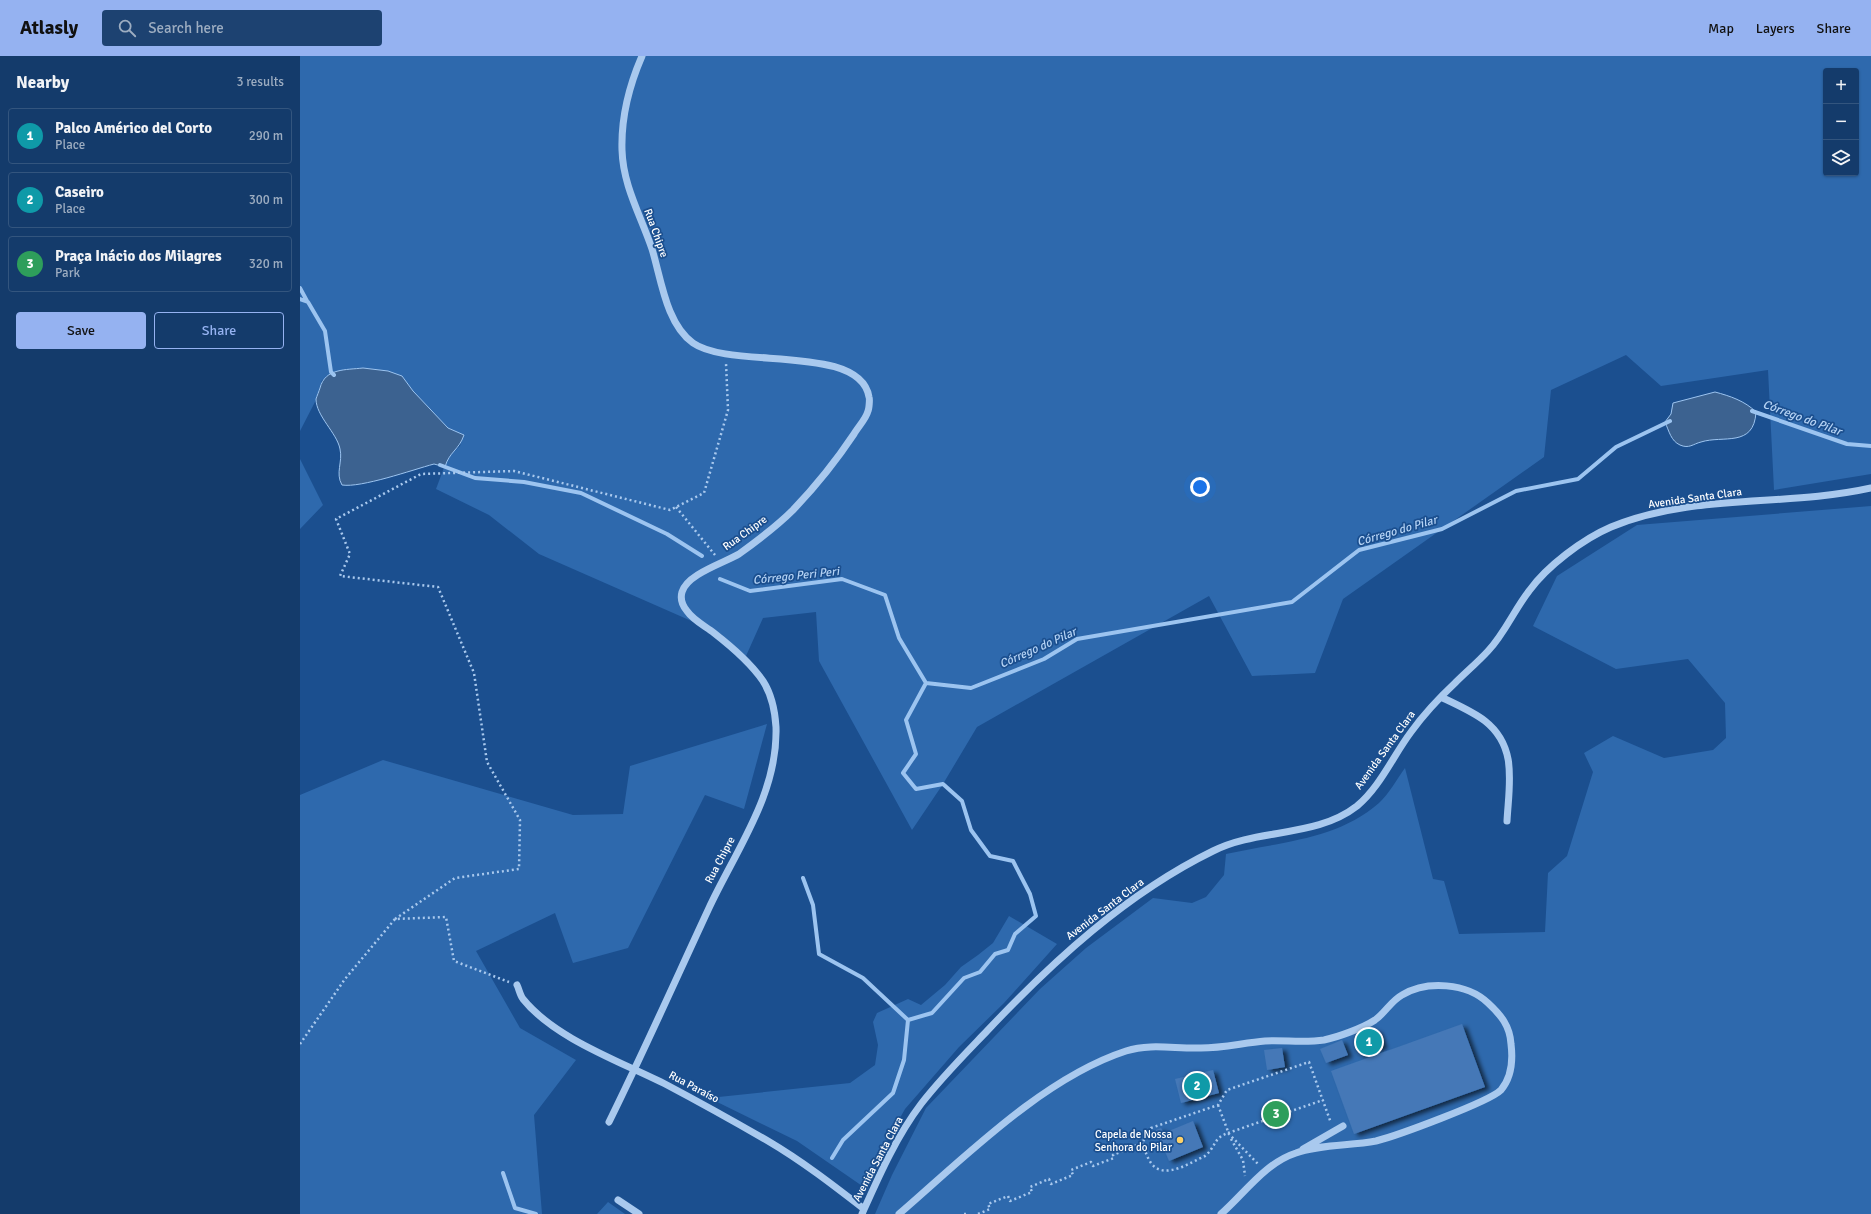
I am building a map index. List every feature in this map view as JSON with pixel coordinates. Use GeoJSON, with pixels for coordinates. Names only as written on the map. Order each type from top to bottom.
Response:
{"type":"FeatureCollection","features":[{"type":"Feature","properties":{"kind":"street","name":"Rua Chipre"},"geometry":{"type":"LineString","coordinates":[[609,1122],[714,897],[754,821],[765,794],[774,758],[776,724],[773,702],[765,684],[752,667],[728,644],[691,616],[681,599],[682,592],[685,586],[702,573],[737,554],[792,512],[818,482],[856,431],[868,411],[870,398],[862,381],[853,373],[845,370],[802,360],[767,359],[712,352],[696,346],[683,336],[675,322],[666,299],[652,249],[630,193],[622,153],[622,124],[632,78],[642,56]]}},
{"type":"Feature","properties":{"kind":"street","name":"Avenida Santa Clara"},"geometry":{"type":"LineString","coordinates":[[863,1212],[902,1134],[920,1106],[946,1074],[1028,988],[1080,940],[1149,889],[1214,850],[1233,842],[1301,830],[1333,819],[1356,806],[1374,788],[1411,732],[1441,697],[1485,655],[1501,636],[1527,593],[1543,573],[1565,555],[1609,528],[1652,513],[1705,506],[1826,496],[1871,488]]}},
{"type":"Feature","properties":{"kind":"street"},"geometry":{"type":"LineString","coordinates":[[1441,697],[1484,720],[1498,733],[1507,750],[1510,770],[1507,821]]}},
{"type":"Feature","properties":{"kind":"street","name":"Rua Paraíso"},"geometry":{"type":"LineString","coordinates":[[517,985],[521,998],[546,1020],[595,1050],[635,1069],[770,1142],[805,1164],[863,1212]]}},
{"type":"Feature","properties":{"kind":"street"},"geometry":{"type":"LineString","coordinates":[[899,1214],[1008,1121],[1042,1095],[1095,1063],[1125,1051],[1150,1046],[1214,1048],[1262,1041],[1312,1041],[1327,1039],[1368,1024],[1381,1015],[1403,994],[1413,989],[1437,985],[1456,987],[1472,993],[1484,999],[1501,1015],[1510,1033],[1512,1063],[1505,1084],[1491,1098],[1376,1141],[1311,1149],[1296,1153]]}},
{"type":"Feature","properties":{"kind":"street"},"geometry":{"type":"LineString","coordinates":[[1221,1214],[1265,1172],[1277,1163],[1343,1126]]}},
{"type":"Feature","properties":{"kind":"street"},"geometry":{"type":"LineString","coordinates":[[618,1200],[639,1214]]}},
{"type":"Feature","properties":{"kind":"path"},"geometry":{"type":"LineString","coordinates":[[300,1044],[345,979],[396,919],[455,878],[519,869],[520,820],[487,762],[474,673],[438,587],[340,576],[350,554],[336,518],[421,474],[514,471],[670,510],[704,493],[728,410],[725,354]]}},
{"type":"Feature","properties":{"kind":"path"},"geometry":{"type":"LineString","coordinates":[[676,507],[722,563]]}},
{"type":"Feature","properties":{"kind":"path"},"geometry":{"type":"LineString","coordinates":[[396,919],[446,917],[454,961],[517,985]]}},
{"type":"Feature","properties":{"kind":"path"},"geometry":{"type":"LineString","coordinates":[[978,1214],[990,1209],[988,1204],[1008,1196],[1010,1200],[1032,1192],[1030,1187],[1049,1179],[1051,1184],[1073,1175],[1071,1170],[1091,1162],[1093,1166],[1114,1158],[1113,1155],[1142,1143],[1151,1128],[1218,1105],[1227,1090],[1309,1062],[1334,1132]]}},
{"type":"Feature","properties":{"kind":"path"},"geometry":{"type":"LineString","coordinates":[[1142,1143],[1152,1165],[1163,1171],[1170,1171],[1205,1156],[1210,1152],[1217,1138],[1323,1100]]}},
{"type":"Feature","properties":{"kind":"path"},"geometry":{"type":"LineString","coordinates":[[1218,1105],[1228,1133],[1240,1153],[1245,1168],[1243,1193]]}},
{"type":"Feature","properties":{"kind":"path"},"geometry":{"type":"LineString","coordinates":[[1228,1133],[1265,1172]]}},
{"type":"Feature","properties":{"kind":"shaded area"},"geometry":{"type":"Polygon","coordinates":[[[300,56],[1871,56],[1871,474],[1774,490],[1768,370],[1661,386],[1626,355],[1551,390],[1544,457],[1343,599],[1315,673],[1252,676],[1209,596],[977,727],[943,784],[912,830],[819,661],[816,612],[763,618],[746,656],[721,634],[539,554],[489,515],[436,489],[448,457],[460,446],[463,435],[448,428],[413,391],[402,376],[388,371],[363,368],[322,380],[316,400],[300,431],[300,56]]]}},
{"type":"Feature","properties":{"kind":"shaded area"},"geometry":{"type":"Polygon","coordinates":[[[363,368],[388,371],[402,376],[413,391],[448,428],[464,435],[445,467],[434,464],[361,484],[342,485],[339,476],[341,458],[340,449],[335,437],[319,412],[316,399],[323,381],[331,373],[363,368]]]}},
{"type":"Feature","properties":{"kind":"shaded area"},"geometry":{"type":"Polygon","coordinates":[[[1715,392],[1737,399],[1756,412],[1754,423],[1750,431],[1736,438],[1710,440],[1688,446],[1680,445],[1674,441],[1665,422],[1671,414],[1673,403],[1715,392]]]}},
{"type":"Feature","properties":{"kind":"shaded area"},"geometry":{"type":"Polygon","coordinates":[[[300,459],[323,505],[300,529],[300,459]]]}},
{"type":"Feature","properties":{"kind":"shaded area"},"geometry":{"type":"Polygon","coordinates":[[[1871,506],[1871,1214],[875,1214],[892,1175],[926,1108],[1040,989],[1086,948],[1153,898],[1192,903],[1206,897],[1224,875],[1226,854],[1307,838],[1345,825],[1363,815],[1383,799],[1405,768],[1433,879],[1444,881],[1459,934],[1545,932],[1548,873],[1567,856],[1593,772],[1584,753],[1613,736],[1664,758],[1713,750],[1726,738],[1725,703],[1688,659],[1616,669],[1533,626],[1557,576],[1637,525],[1871,506]]]}},
{"type":"Feature","properties":{"kind":"shaded area"},"geometry":{"type":"Polygon","coordinates":[[[767,724],[744,809],[705,795],[628,948],[573,963],[555,913],[476,951],[520,1028],[576,1060],[534,1115],[542,1214],[300,1214],[300,795],[383,760],[573,815],[623,814],[630,766],[767,724]]]}},
{"type":"Feature","properties":{"kind":"shaded area"},"geometry":{"type":"Polygon","coordinates":[[[1009,916],[1057,944],[1004,1003],[959,1047],[905,1109],[878,1157],[868,1190],[797,1141],[709,1098],[850,1083],[875,1065],[878,1045],[873,1022],[877,1013],[908,999],[921,1005],[945,985],[961,967],[993,943],[1009,916]]]}},
{"type":"Feature","properties":{"kind":"shaded area"},"geometry":{"type":"Polygon","coordinates":[[[608,1202],[625,1214],[597,1214],[608,1202]]]}},
{"type":"Feature","properties":{"kind":"building"},"geometry":{"type":"Polygon","coordinates":[[[1462,1024],[1485,1087],[1354,1134],[1331,1071],[1462,1024]]]}},
{"type":"Feature","properties":{"kind":"building"},"geometry":{"type":"Polygon","coordinates":[[[1377,1030],[1383,1046],[1361,1055],[1355,1038],[1377,1030]]]}},
{"type":"Feature","properties":{"kind":"building"},"geometry":{"type":"Polygon","coordinates":[[[1342,1040],[1348,1055],[1326,1063],[1320,1049],[1342,1040]]]}},
{"type":"Feature","properties":{"kind":"building"},"geometry":{"type":"Polygon","coordinates":[[[1282,1048],[1285,1067],[1267,1070],[1264,1050],[1282,1048]]]}},
{"type":"Feature","properties":{"kind":"building"},"geometry":{"type":"Polygon","coordinates":[[[1213,1070],[1219,1093],[1181,1103],[1175,1079],[1213,1070]]]}},
{"type":"Feature","properties":{"kind":"building","name":"Capela de Nossa Senhora do Pilar"},"geometry":{"type":"Polygon","coordinates":[[[1193,1121],[1203,1147],[1169,1161],[1156,1130],[1161,1128],[1164,1133],[1193,1121]]]}},
{"type":"Feature","properties":{"kind":"waterway","name":"Córrego Peri Peri"},"geometry":{"type":"LineString","coordinates":[[300,288],[307,301]]}},
{"type":"Feature","properties":{"kind":"waterway","name":"Córrego Peri Peri"},"geometry":{"type":"LineString","coordinates":[[300,299],[308,302],[325,331],[331,372],[334,375]]}},
{"type":"Feature","properties":{"kind":"waterway","name":"Córrego do Pilar"},"geometry":{"type":"LineString","coordinates":[[1752,411],[1847,444],[1871,446]]}},
{"type":"Feature","properties":{"kind":"waterway","name":"Córrego do Pilar"},"geometry":{"type":"LineString","coordinates":[[926,683],[971,688],[1044,659],[1077,639],[1292,602],[1359,550],[1442,529],[1516,491],[1578,479],[1616,447],[1670,421]]}},
{"type":"Feature","properties":{"kind":"waterway","name":"Córrego Peri Peri"},"geometry":{"type":"LineString","coordinates":[[440,465],[475,478],[524,482],[581,493],[667,534],[702,556]]}},
{"type":"Feature","properties":{"kind":"waterway","name":"Córrego Peri Peri"},"geometry":{"type":"LineString","coordinates":[[720,579],[750,591],[842,579],[885,595],[899,638],[926,683],[906,720],[916,754],[903,773],[916,789],[943,784],[962,801],[971,830],[990,856],[1013,861],[1030,894],[1036,916],[1015,934],[1008,950],[995,954],[980,972],[964,978],[932,1013],[908,1020]]}},
{"type":"Feature","properties":{"kind":"waterway","name":"Córrego Peri Peri"},"geometry":{"type":"LineString","coordinates":[[803,878],[813,905],[819,954],[863,978],[908,1020],[904,1060],[893,1093],[843,1140],[832,1158]]}},
{"type":"Feature","properties":{"kind":"waterway","name":"Córrego Peri Peri"},"geometry":{"type":"LineString","coordinates":[[503,1173],[515,1208],[536,1214]]}},
{"type":"Feature","properties":{"kind":"place","name":"Palco Américo del Corto"},"geometry":{"type":"Point","coordinates":[1369,1042]}},
{"type":"Feature","properties":{"kind":"place","name":"Caseiro"},"geometry":{"type":"Point","coordinates":[1197,1086]}},
{"type":"Feature","properties":{"kind":"place","name":"Praça Inácio dos Milagres"},"geometry":{"type":"Point","coordinates":[1276,1114]}},
{"type":"Feature","properties":{"kind":"place","name":"Capela de Nossa Senhora do Pilar"},"geometry":{"type":"Point","coordinates":[1180,1140]}}]}
